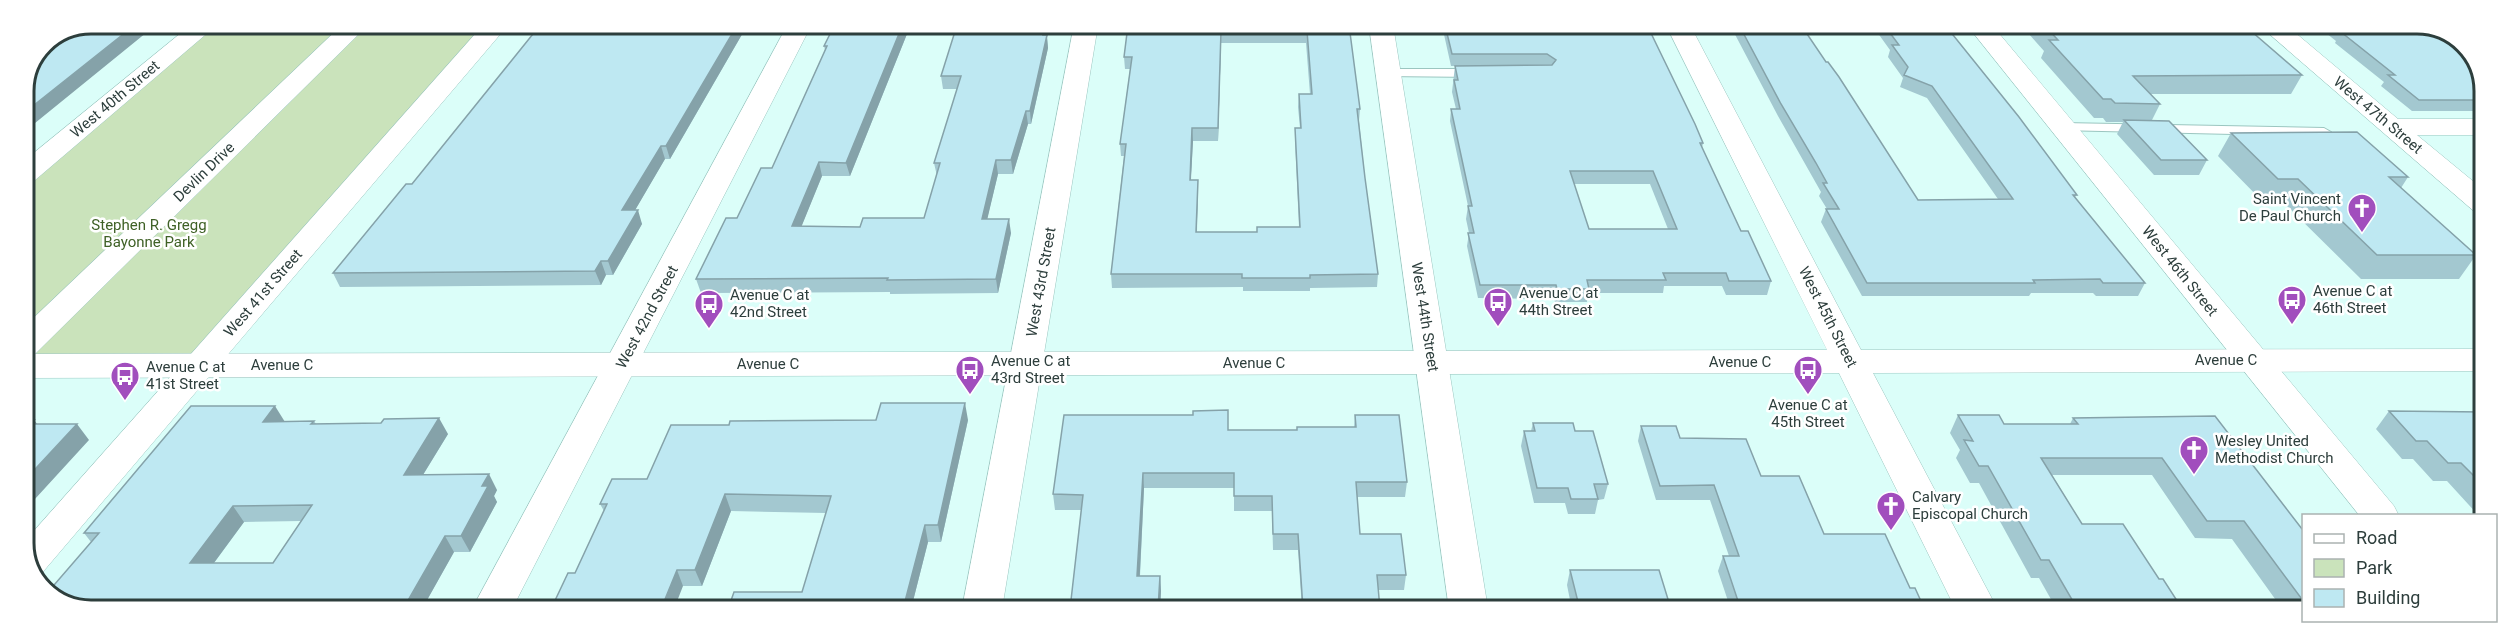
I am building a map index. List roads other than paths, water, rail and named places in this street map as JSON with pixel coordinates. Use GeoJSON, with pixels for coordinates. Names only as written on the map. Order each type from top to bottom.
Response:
{"type":"FeatureCollection","features":[{"type":"Feature","properties":{"kind":"main road","name":"West 45th Street"},"geometry":{"type":"LineString","coordinates":[[1683,34],[1972,600]]}},
{"type":"Feature","properties":{"kind":"main road","name":"Avenue C"},"geometry":{"type":"LineString","coordinates":[[35,366],[2474,360]]}},
{"type":"Feature","properties":{"kind":"street","name":"West 40th Street"},"geometry":{"type":"LineString","coordinates":[[34,167],[194,34]]}},
{"type":"Feature","properties":{"kind":"street","name":"Devlin Drive"},"geometry":{"type":"LineString","coordinates":[[35,336],[347,34]]}},
{"type":"Feature","properties":{"kind":"street","name":"West 41st Street"},"geometry":{"type":"LineString","coordinates":[[36,554],[488,34]]}},
{"type":"Feature","properties":{"kind":"street","name":"West 42nd Street"},"geometry":{"type":"LineString","coordinates":[[497,600],[795,34]]}},
{"type":"Feature","properties":{"kind":"street","name":"West 43rd Street"},"geometry":{"type":"LineString","coordinates":[[984,600],[1084,34]]}},
{"type":"Feature","properties":{"kind":"street","name":"West 44th Street"},"geometry":{"type":"LineString","coordinates":[[1383,34],[1468,600]]}},
{"type":"Feature","properties":{"kind":"street","name":"West 46th Street"},"geometry":{"type":"LineString","coordinates":[[1986,34],[2379,514]]}},
{"type":"Feature","properties":{"kind":"street","name":"West 47th Street"},"geometry":{"type":"LineString","coordinates":[[2282,34],[2474,197]]}},
{"type":"Feature","properties":{"kind":"street"},"geometry":{"type":"LineString","coordinates":[[2392,127],[2474,127]]}},
{"type":"Feature","properties":{"kind":"lane"},"geometry":{"type":"LineString","coordinates":[[1389,73],[1490,73]]}},
{"type":"Feature","properties":{"kind":"lane"},"geometry":{"type":"LineString","coordinates":[[2063,127],[2324,132]]}},
{"type":"Feature","properties":{"kind":"place","name":"Saint Vincent De Paul Church"},"geometry":{"type":"Point","coordinates":[2362,234]}},
{"type":"Feature","properties":{"kind":"place","name":"Avenue C at 46th Street"},"geometry":{"type":"Point","coordinates":[2292,326]}},
{"type":"Feature","properties":{"kind":"place","name":"Avenue C at 44th Street"},"geometry":{"type":"Point","coordinates":[1498,328]}},
{"type":"Feature","properties":{"kind":"place","name":"Avenue C at 42nd Street"},"geometry":{"type":"Point","coordinates":[709,330]}},
{"type":"Feature","properties":{"kind":"place","name":"Avenue C at 43rd Street"},"geometry":{"type":"Point","coordinates":[970,396]}},
{"type":"Feature","properties":{"kind":"place","name":"Avenue C at 45th Street"},"geometry":{"type":"Point","coordinates":[1808,396]}},
{"type":"Feature","properties":{"kind":"place","name":"Avenue C at 41st Street"},"geometry":{"type":"Point","coordinates":[125,402]}},
{"type":"Feature","properties":{"kind":"place","name":"Wesley United Methodist Church"},"geometry":{"type":"Point","coordinates":[2194,476]}},
{"type":"Feature","properties":{"kind":"place","name":"Calvary Episcopal Church"},"geometry":{"type":"Point","coordinates":[1891,532]}},
{"type":"Feature","properties":{"kind":"park label","name":"Stephen R. Gregg Bayonne Park"},"geometry":{"type":"Point","coordinates":[149,234]}}]}
